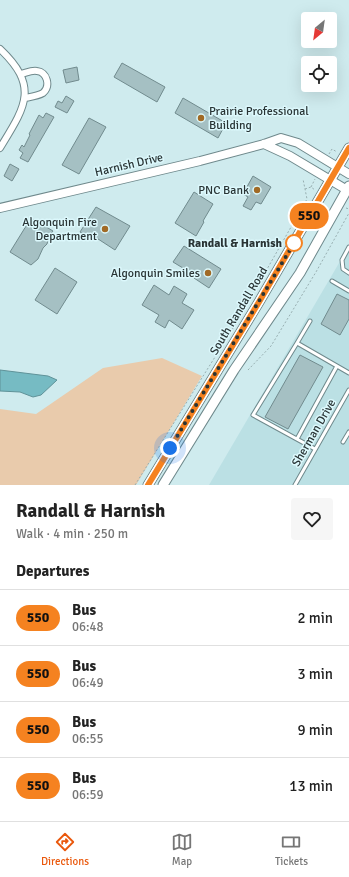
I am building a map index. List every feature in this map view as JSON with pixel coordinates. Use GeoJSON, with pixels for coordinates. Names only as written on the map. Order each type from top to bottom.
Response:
{"type":"FeatureCollection","features":[{"type":"Feature","properties":{"kind":"main road","name":"South Randall Road"},"geometry":{"type":"LineString","coordinates":[[148,485],[259,302],[349,148]]}},
{"type":"Feature","properties":{"kind":"main road"},"geometry":{"type":"LineString","coordinates":[[163,485],[234,370],[300,273],[348,189]]}},
{"type":"Feature","properties":{"kind":"street"},"geometry":{"type":"LineString","coordinates":[[0,49],[13,61],[21,74],[25,98],[20,113],[0,148]]}},
{"type":"Feature","properties":{"kind":"street"},"geometry":{"type":"LineString","coordinates":[[21,74],[31,71],[40,72],[48,81],[46,89],[43,93],[25,98]]}},
{"type":"Feature","properties":{"kind":"street","name":"Harnish Drive"},"geometry":{"type":"LineString","coordinates":[[0,208],[200,161],[264,144],[280,138],[298,143],[349,174]]}},
{"type":"Feature","properties":{"kind":"street"},"geometry":{"type":"LineString","coordinates":[[264,144],[290,156],[348,189]]}},
{"type":"Feature","properties":{"kind":"lane"},"geometry":{"type":"LineString","coordinates":[[349,247],[342,260],[343,269],[349,273]]}},
{"type":"Feature","properties":{"kind":"lane"},"geometry":{"type":"LineString","coordinates":[[332,281],[349,291]]}},
{"type":"Feature","properties":{"kind":"lane"},"geometry":{"type":"LineString","coordinates":[[310,321],[253,415],[315,449]]}},
{"type":"Feature","properties":{"kind":"lane"},"geometry":{"type":"LineString","coordinates":[[297,343],[349,373]]}},
{"type":"Feature","properties":{"kind":"lane"},"geometry":{"type":"LineString","coordinates":[[297,439],[337,366]]}},
{"type":"Feature","properties":{"kind":"lane","name":"Sherman Drive"},"geometry":{"type":"LineString","coordinates":[[295,485],[349,390]]}},
{"type":"Feature","properties":{"kind":"lane"},"geometry":{"type":"LineString","coordinates":[[343,442],[349,432]]}},
{"type":"Feature","properties":{"kind":"path"},"geometry":{"type":"LineString","coordinates":[[135,485],[246,307],[307,199],[303,179]]}},
{"type":"Feature","properties":{"kind":"path"},"geometry":{"type":"LineString","coordinates":[[305,189],[311,188],[322,194]]}},
{"type":"Feature","properties":{"kind":"path"},"geometry":{"type":"LineString","coordinates":[[339,204],[349,209]]}},
{"type":"Feature","properties":{"kind":"path"},"geometry":{"type":"LineString","coordinates":[[248,370],[270,346],[276,337],[316,272],[349,213]]}},
{"type":"Feature","properties":{"kind":"shaded area"},"geometry":{"type":"Polygon","coordinates":[[[349,246],[349,485],[209,485],[349,246]]]}},
{"type":"Feature","properties":{"kind":"shaded area"},"geometry":{"type":"Polygon","coordinates":[[[162,358],[202,376],[136,485],[0,485],[0,409],[36,414],[103,368],[162,358]]]}},
{"type":"Feature","properties":{"kind":"water"},"geometry":{"type":"Polygon","coordinates":[[[0,370],[48,376],[57,380],[41,395],[33,397],[20,392],[0,391],[0,370]]]}},
{"type":"Feature","properties":{"kind":"building"},"geometry":{"type":"Polygon","coordinates":[[[122,63],[165,87],[157,102],[114,77],[122,63]]]}},
{"type":"Feature","properties":{"kind":"building"},"geometry":{"type":"Polygon","coordinates":[[[77,67],[79,80],[66,83],[63,70],[77,67]]]}},
{"type":"Feature","properties":{"kind":"building"},"geometry":{"type":"Polygon","coordinates":[[[66,96],[74,101],[67,113],[55,107],[58,101],[62,103],[66,96]]]}},
{"type":"Feature","properties":{"kind":"building","name":"Prairie Professional Building"},"geometry":{"type":"Polygon","coordinates":[[[183,98],[226,123],[218,138],[175,113],[183,98]]]}},
{"type":"Feature","properties":{"kind":"building"},"geometry":{"type":"Polygon","coordinates":[[[46,113],[54,117],[28,162],[20,158],[23,153],[19,150],[22,145],[24,147],[39,115],[43,118],[46,113]]]}},
{"type":"Feature","properties":{"kind":"building"},"geometry":{"type":"Polygon","coordinates":[[[89,118],[106,127],[79,174],[62,165],[89,118]]]}},
{"type":"Feature","properties":{"kind":"building"},"geometry":{"type":"Polygon","coordinates":[[[10,164],[19,169],[12,181],[4,176],[10,164]]]}},
{"type":"Feature","properties":{"kind":"building","name":"PNC Bank"},"geometry":{"type":"Polygon","coordinates":[[[253,176],[271,187],[261,204],[256,202],[251,210],[243,206],[248,197],[243,194],[253,176]]]}},
{"type":"Feature","properties":{"kind":"building"},"geometry":{"type":"Polygon","coordinates":[[[194,192],[213,204],[196,236],[175,223],[194,192]]]}},
{"type":"Feature","properties":{"kind":"building","name":"Algonquin Fire Department"},"geometry":{"type":"Polygon","coordinates":[[[96,207],[130,226],[115,250],[95,237],[93,240],[80,232],[96,207]]]}},
{"type":"Feature","properties":{"kind":"building"},"geometry":{"type":"Polygon","coordinates":[[[31,218],[53,231],[38,259],[31,265],[10,252],[31,218]]]}},
{"type":"Feature","properties":{"kind":"building"},"geometry":{"type":"Polygon","coordinates":[[[184,246],[221,269],[209,288],[194,278],[196,276],[173,262],[184,246]]]}},
{"type":"Feature","properties":{"kind":"building"},"geometry":{"type":"Polygon","coordinates":[[[55,268],[77,282],[57,314],[35,300],[55,268]]]}},
{"type":"Feature","properties":{"kind":"building"},"geometry":{"type":"Polygon","coordinates":[[[154,285],[169,295],[174,286],[187,294],[182,303],[194,310],[182,329],[169,320],[165,328],[155,322],[159,315],[142,305],[154,285]]]}},
{"type":"Feature","properties":{"kind":"building"},"geometry":{"type":"Polygon","coordinates":[[[337,294],[349,300],[349,319],[340,335],[321,324],[337,294]]]}},
{"type":"Feature","properties":{"kind":"building"},"geometry":{"type":"Polygon","coordinates":[[[300,355],[323,367],[288,429],[265,417],[300,355]]]}},
{"type":"Feature","properties":{"kind":"bus line","name":"550"},"geometry":{"type":"LineString","coordinates":[[148,485],[296,240],[349,148]]}},
{"type":"Feature","properties":{"kind":"place","name":"Prairie Professional Building"},"geometry":{"type":"Point","coordinates":[201,118]}},
{"type":"Feature","properties":{"kind":"place","name":"PNC Bank"},"geometry":{"type":"Point","coordinates":[257,190]}},
{"type":"Feature","properties":{"kind":"place","name":"Algonquin Fire Department"},"geometry":{"type":"Point","coordinates":[105,229]}},
{"type":"Feature","properties":{"kind":"place","name":"Randall & Harnish"},"geometry":{"type":"Point","coordinates":[294,243]}},
{"type":"Feature","properties":{"kind":"place","name":"Algonquin Smiles"},"geometry":{"type":"Point","coordinates":[208,273]}},
{"type":"Feature","properties":{"kind":"route"},"geometry":{"type":"LineString","coordinates":[[170,448],[296,240],[294,243]]}}]}
